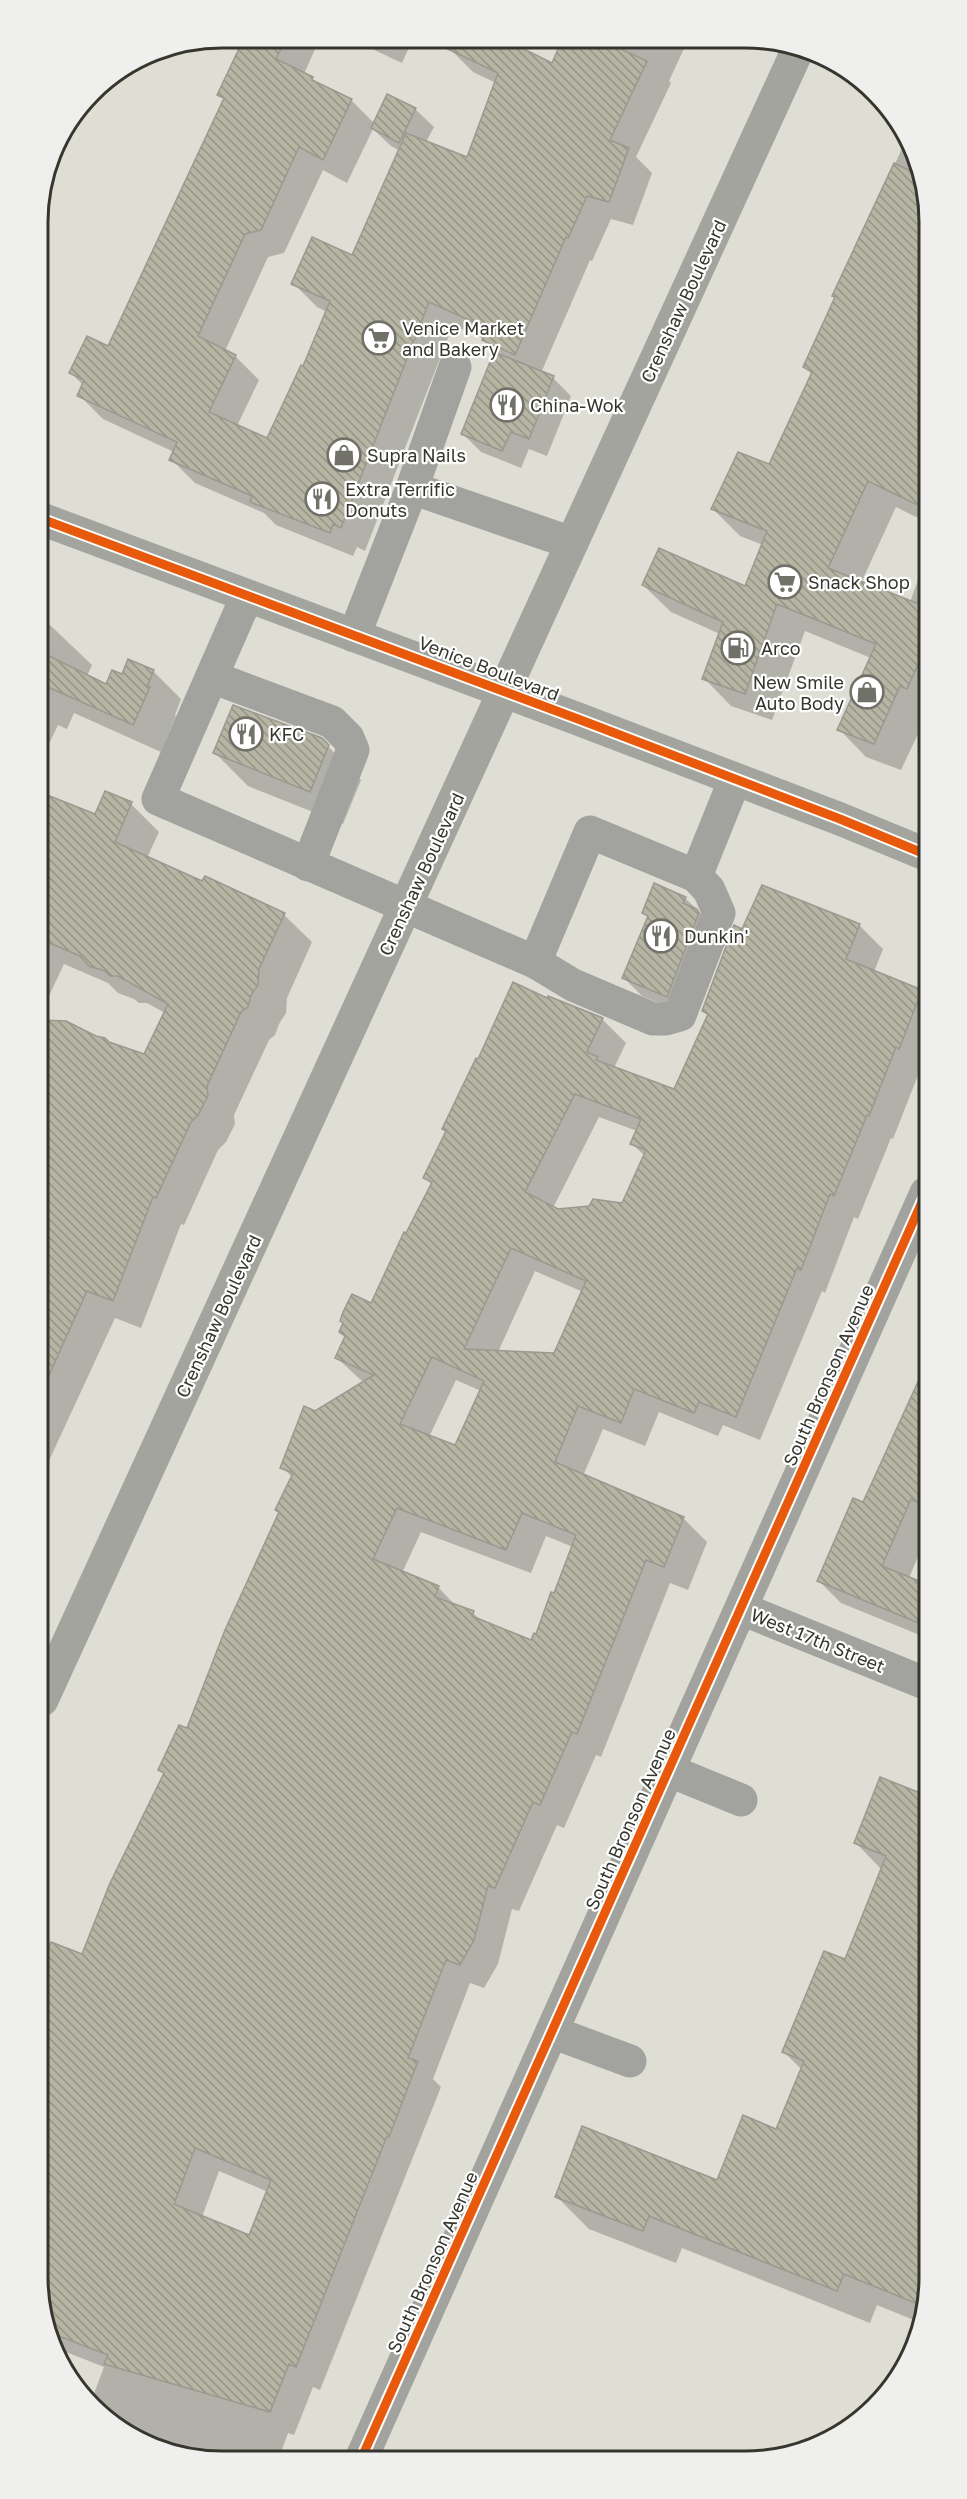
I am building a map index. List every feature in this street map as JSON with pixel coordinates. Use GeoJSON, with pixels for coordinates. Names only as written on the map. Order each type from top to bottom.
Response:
{"type":"FeatureCollection","features":[{"type":"Feature","properties":{"kind":"main road","name":"Crenshaw Boulevard"},"geometry":{"type":"LineString","coordinates":[[48,1687],[795,55]]}},
{"type":"Feature","properties":{"kind":"main road","name":"Venice Boulevard"},"geometry":{"type":"LineString","coordinates":[[48,521],[735,779],[919,852]]}},
{"type":"Feature","properties":{"kind":"street"},"geometry":{"type":"LineString","coordinates":[[354,636],[412,488],[455,367]]}},
{"type":"Feature","properties":{"kind":"street"},"geometry":{"type":"LineString","coordinates":[[412,488],[572,543]]}},
{"type":"Feature","properties":{"kind":"street"},"geometry":{"type":"LineString","coordinates":[[247,596],[158,799],[535,962],[573,985],[653,1019],[680,1016],[719,913],[709,891],[696,876],[590,832],[535,962]]}},
{"type":"Feature","properties":{"kind":"street"},"geometry":{"type":"LineString","coordinates":[[212,677],[332,722],[348,738],[353,750],[308,865]]}},
{"type":"Feature","properties":{"kind":"street"},"geometry":{"type":"LineString","coordinates":[[696,876],[735,779]]}},
{"type":"Feature","properties":{"kind":"street","name":"South Bronson Avenue"},"geometry":{"type":"LineString","coordinates":[[365,2451],[742,1610],[919,1209]]}},
{"type":"Feature","properties":{"kind":"street","name":"West 17th Street"},"geometry":{"type":"LineString","coordinates":[[742,1610],[919,1681]]}},
{"type":"Feature","properties":{"kind":"street"},"geometry":{"type":"LineString","coordinates":[[670,1771],[741,1800]]}},
{"type":"Feature","properties":{"kind":"street"},"geometry":{"type":"LineString","coordinates":[[552,2032],[630,2061]]}},
{"type":"Feature","properties":{"kind":"building"},"geometry":{"type":"Polygon","coordinates":[[[239,48],[281,48],[276,59],[313,77],[312,80],[352,99],[323,160],[299,147],[261,230],[245,234],[198,336],[236,355],[209,412],[267,438],[301,365],[303,366],[330,301],[291,284],[312,237],[352,255],[406,133],[467,157],[498,73],[446,48],[522,48],[552,63],[559,48],[619,48],[647,61],[610,140],[629,148],[609,202],[587,196],[568,238],[566,237],[515,355],[482,340],[487,328],[429,302],[341,528],[333,524],[330,533],[250,502],[252,496],[169,460],[177,442],[77,396],[84,380],[69,373],[87,336],[108,346],[224,98],[217,95],[239,48]]]}},
{"type":"Feature","properties":{"kind":"building"},"geometry":{"type":"Polygon","coordinates":[[[387,94],[416,108],[399,143],[371,128],[387,94]]]}},
{"type":"Feature","properties":{"kind":"building"},"geometry":{"type":"Polygon","coordinates":[[[894,163],[911,171],[918,199],[919,222],[919,506],[868,481],[828,568],[919,604],[919,662],[907,689],[900,686],[874,744],[837,730],[876,644],[777,604],[745,694],[702,679],[723,622],[642,585],[659,548],[745,586],[767,531],[711,509],[738,452],[769,464],[812,372],[803,367],[835,297],[832,296],[894,163]]]}},
{"type":"Feature","properties":{"kind":"building","name":"China-Wok"},"geometry":{"type":"Polygon","coordinates":[[[494,352],[554,376],[529,439],[511,432],[502,451],[461,434],[494,352]]]}},
{"type":"Feature","properties":{"kind":"building"},"geometry":{"type":"Polygon","coordinates":[[[48,655],[106,684],[112,670],[122,674],[128,659],[154,670],[147,687],[150,687],[133,725],[48,687],[48,655]]]}},
{"type":"Feature","properties":{"kind":"building"},"geometry":{"type":"Polygon","coordinates":[[[233,705],[322,738],[329,745],[310,792],[213,753],[233,705]]]}},
{"type":"Feature","properties":{"kind":"building"},"geometry":{"type":"Polygon","coordinates":[[[105,791],[132,802],[115,842],[202,881],[205,876],[285,913],[259,969],[258,985],[251,995],[248,1007],[241,1012],[207,1086],[208,1096],[198,1115],[191,1122],[156,1198],[153,1197],[113,1301],[87,1291],[48,1377],[48,1020],[66,1021],[105,1038],[109,1042],[144,1054],[168,1004],[118,976],[110,976],[105,971],[89,966],[80,956],[48,942],[48,795],[95,814],[105,791]]]}},
{"type":"Feature","properties":{"kind":"building"},"geometry":{"type":"Polygon","coordinates":[[[654,883],[686,897],[683,903],[697,909],[699,913],[667,997],[622,978],[648,916],[642,913],[654,883]]]}},
{"type":"Feature","properties":{"kind":"building"},"geometry":{"type":"Polygon","coordinates":[[[762,885],[860,924],[846,959],[919,989],[919,998],[899,1049],[896,1047],[834,1196],[830,1194],[801,1270],[797,1268],[736,1417],[699,1402],[694,1413],[634,1389],[621,1423],[578,1406],[555,1462],[684,1517],[664,1567],[646,1560],[577,1734],[572,1732],[540,1805],[533,1802],[495,1888],[488,1886],[474,1940],[460,1965],[446,1960],[408,2058],[418,2061],[389,2137],[387,2136],[296,2367],[289,2364],[270,2412],[104,2364],[108,2355],[59,2336],[49,2300],[48,1950],[51,1942],[82,1954],[110,1883],[164,1773],[158,1770],[179,1725],[187,1728],[225,1630],[279,1512],[275,1510],[293,1473],[280,1468],[304,1406],[315,1411],[374,1375],[335,1358],[345,1336],[339,1332],[343,1323],[340,1321],[343,1312],[352,1294],[371,1303],[404,1232],[406,1233],[432,1182],[423,1178],[446,1131],[442,1129],[476,1058],[478,1059],[513,982],[547,998],[548,996],[603,1018],[587,1052],[598,1057],[596,1060],[674,1089],[708,1014],[702,1011],[734,925],[742,929],[762,885]],[[575,1094],[525,1192],[558,1209],[589,1206],[593,1199],[622,1203],[646,1150],[630,1144],[641,1119],[575,1094]],[[511,1248],[464,1349],[554,1353],[586,1281],[511,1248]],[[432,1357],[400,1424],[455,1445],[484,1381],[432,1357]],[[397,1508],[373,1559],[439,1586],[435,1597],[474,1611],[472,1616],[531,1640],[534,1633],[536,1634],[551,1592],[554,1593],[576,1535],[522,1513],[506,1550],[397,1508]],[[195,2148],[174,2204],[249,2235],[271,2180],[195,2148]]]}},
{"type":"Feature","properties":{"kind":"building"},"geometry":{"type":"Polygon","coordinates":[[[919,1380],[919,1503],[911,1499],[882,1566],[919,1581],[919,1623],[817,1581],[853,1498],[863,1502],[919,1380]]]}},
{"type":"Feature","properties":{"kind":"building"},"geometry":{"type":"Polygon","coordinates":[[[880,1777],[919,1792],[919,2288],[917,2304],[844,2274],[837,2291],[649,2216],[643,2231],[555,2197],[582,2126],[717,2180],[743,2115],[776,2129],[804,2061],[782,2052],[824,1951],[845,1959],[886,1856],[854,1843],[880,1777]]]}},
{"type":"Feature","properties":{"kind":"cycle path"},"geometry":{"type":"LineString","coordinates":[[48,521],[578,719],[919,852]]}},
{"type":"Feature","properties":{"kind":"cycle path"},"geometry":{"type":"LineString","coordinates":[[365,2451],[919,1209]]}},
{"type":"Feature","properties":{"kind":"place","name":"Venice Market and Bakery"},"geometry":{"type":"Point","coordinates":[379,338]}},
{"type":"Feature","properties":{"kind":"place","name":"China-Wok"},"geometry":{"type":"Point","coordinates":[507,405]}},
{"type":"Feature","properties":{"kind":"place","name":"Supra Nails"},"geometry":{"type":"Point","coordinates":[344,455]}},
{"type":"Feature","properties":{"kind":"place","name":"Extra Terrific Donuts"},"geometry":{"type":"Point","coordinates":[322,499]}},
{"type":"Feature","properties":{"kind":"place","name":"Snack Shop"},"geometry":{"type":"Point","coordinates":[785,582]}},
{"type":"Feature","properties":{"kind":"place","name":"Arco"},"geometry":{"type":"Point","coordinates":[738,648]}},
{"type":"Feature","properties":{"kind":"place","name":"New Smile Auto Body"},"geometry":{"type":"Point","coordinates":[867,692]}},
{"type":"Feature","properties":{"kind":"place","name":"KFC"},"geometry":{"type":"Point","coordinates":[246,734]}},
{"type":"Feature","properties":{"kind":"place","name":"Dunkin'"},"geometry":{"type":"Point","coordinates":[661,936]}}]}
